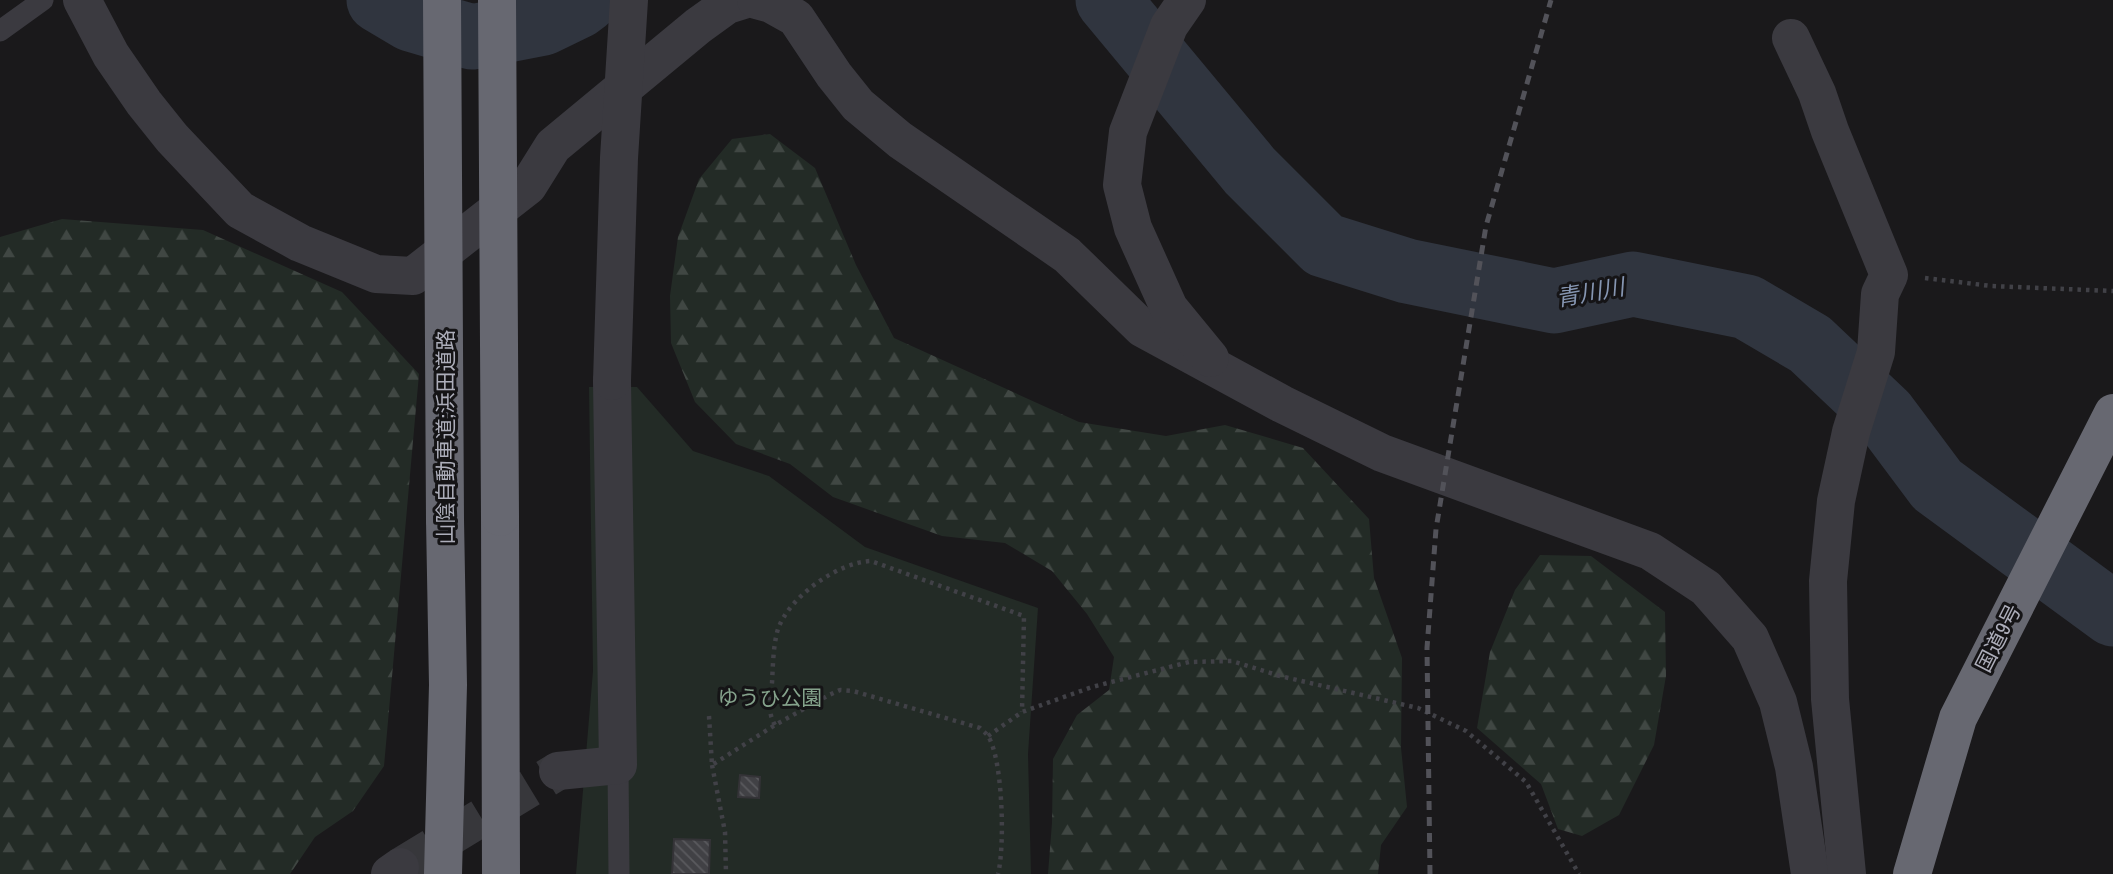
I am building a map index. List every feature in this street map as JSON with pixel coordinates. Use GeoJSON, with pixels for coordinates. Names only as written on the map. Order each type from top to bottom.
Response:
{"type":"FeatureCollection","features":[{"type":"Feature","properties":{"kind":"highway","name":"山陰自動車道;浜田道路"},"geometry":{"type":"LineString","coordinates":[[442,0],[448,685],[443,874]]}},
{"type":"Feature","properties":{"kind":"highway"},"geometry":{"type":"LineString","coordinates":[[497,0],[501,874]]}},
{"type":"Feature","properties":{"kind":"highway","name":"国道9号"},"geometry":{"type":"LineString","coordinates":[[1912,874],[1958,718],[2113,413]]}},
{"type":"Feature","properties":{"kind":"highway"},"geometry":{"type":"LineString","coordinates":[[500,562],[522,874]]}},
{"type":"Feature","properties":{"kind":"street"},"geometry":{"type":"LineString","coordinates":[[82,0],[111,55],[144,103],[172,138],[240,210],[300,243],[376,274],[414,276],[528,186],[553,146],[698,26],[727,5],[743,0]]}},
{"type":"Feature","properties":{"kind":"street"},"geometry":{"type":"LineString","coordinates":[[558,771],[618,765],[612,381],[619,158],[629,0]]}},
{"type":"Feature","properties":{"kind":"street"},"geometry":{"type":"LineString","coordinates":[[756,0],[771,4],[796,18],[834,75],[858,105],[900,140],[1067,255],[1142,328],[1283,404],[1382,453],[1650,551],[1706,588],[1750,638],[1779,702],[1794,767],[1810,874]]}},
{"type":"Feature","properties":{"kind":"street"},"geometry":{"type":"LineString","coordinates":[[1178,13],[1128,132],[1122,186],[1133,228],[1169,307],[1218,367]]}},
{"type":"Feature","properties":{"kind":"street"},"geometry":{"type":"LineString","coordinates":[[1791,38],[1817,93],[1829,131],[1889,275],[1880,294],[1876,352],[1851,432],[1836,502],[1828,581],[1830,699],[1847,874]]}},
{"type":"Feature","properties":{"kind":"lane"},"geometry":{"type":"LineString","coordinates":[[0,31],[43,0]]}},
{"type":"Feature","properties":{"kind":"lane"},"geometry":{"type":"LineString","coordinates":[[618,765],[619,874]]}},
{"type":"Feature","properties":{"kind":"path"},"geometry":{"type":"LineString","coordinates":[[1889,275],[1991,286],[2113,290]]}},
{"type":"Feature","properties":{"kind":"path"},"geometry":{"type":"LineString","coordinates":[[775,725],[770,717],[770,705],[779,626],[794,604],[828,574],[845,565],[861,561],[871,561],[1024,616],[1022,712]]}},
{"type":"Feature","properties":{"kind":"path"},"geometry":{"type":"LineString","coordinates":[[988,736],[1022,712],[1092,687],[1189,662],[1232,661],[1280,676],[1419,708],[1466,731],[1526,782],[1579,874]]}},
{"type":"Feature","properties":{"kind":"path"},"geometry":{"type":"LineString","coordinates":[[712,765],[775,725],[840,690],[853,691],[980,728],[988,736],[998,766],[998,874]]}},
{"type":"Feature","properties":{"kind":"path"},"geometry":{"type":"LineString","coordinates":[[709,716],[712,765],[725,832],[726,874]]}},
{"type":"Feature","properties":{"kind":"green space"},"geometry":{"type":"Polygon","coordinates":[[[770,134],[815,168],[856,265],[894,338],[1079,422],[1166,436],[1225,425],[1303,448],[1369,519],[1374,578],[1402,658],[1401,748],[1407,807],[1381,845],[1378,874],[1048,874],[1053,759],[1077,715],[1109,690],[1114,657],[1087,614],[1052,571],[1005,543],[942,536],[833,497],[790,464],[736,444],[695,402],[671,343],[670,296],[678,237],[699,179],[732,139],[770,134]]]}},
{"type":"Feature","properties":{"kind":"green space"},"geometry":{"type":"Polygon","coordinates":[[[62,219],[203,230],[342,292],[419,374],[384,766],[353,811],[315,837],[290,874],[0,874],[0,237],[62,219]]]}},
{"type":"Feature","properties":{"kind":"green space","name":"ゆうひ公園"},"geometry":{"type":"Polygon","coordinates":[[[589,387],[637,387],[693,451],[769,476],[865,547],[1038,608],[1028,754],[1031,874],[576,874],[593,671],[589,387]]]}},
{"type":"Feature","properties":{"kind":"green space"},"geometry":{"type":"Polygon","coordinates":[[[1540,555],[1591,556],[1665,612],[1666,676],[1654,745],[1619,815],[1582,836],[1558,829],[1541,784],[1477,728],[1490,652],[1515,590],[1540,555]]]}},
{"type":"Feature","properties":{"kind":"building"},"geometry":{"type":"Polygon","coordinates":[[[740,775],[760,777],[759,798],[738,797],[740,775]]]}},
{"type":"Feature","properties":{"kind":"building"},"geometry":{"type":"Polygon","coordinates":[[[674,839],[710,840],[709,874],[672,874],[674,839]]]}},
{"type":"Feature","properties":{"kind":"waterway","name":"青川川"},"geometry":{"type":"LineString","coordinates":[[379,0],[411,19],[472,37],[543,23],[586,0]]}},
{"type":"Feature","properties":{"kind":"waterway","name":"青川川"},"geometry":{"type":"LineString","coordinates":[[1108,0],[1250,171],[1324,245],[1407,271],[1554,301],[1633,284],[1747,307],[1810,344],[1884,414],[1937,485],[2113,614]]}},
{"type":"Feature","properties":{"kind":"tunnel"},"geometry":{"type":"LineString","coordinates":[[400,867],[558,771]]}},
{"type":"Feature","properties":{"kind":"railway"},"geometry":{"type":"LineString","coordinates":[[1430,874],[1427,648],[1436,529],[1486,226],[1551,0]]}}]}
